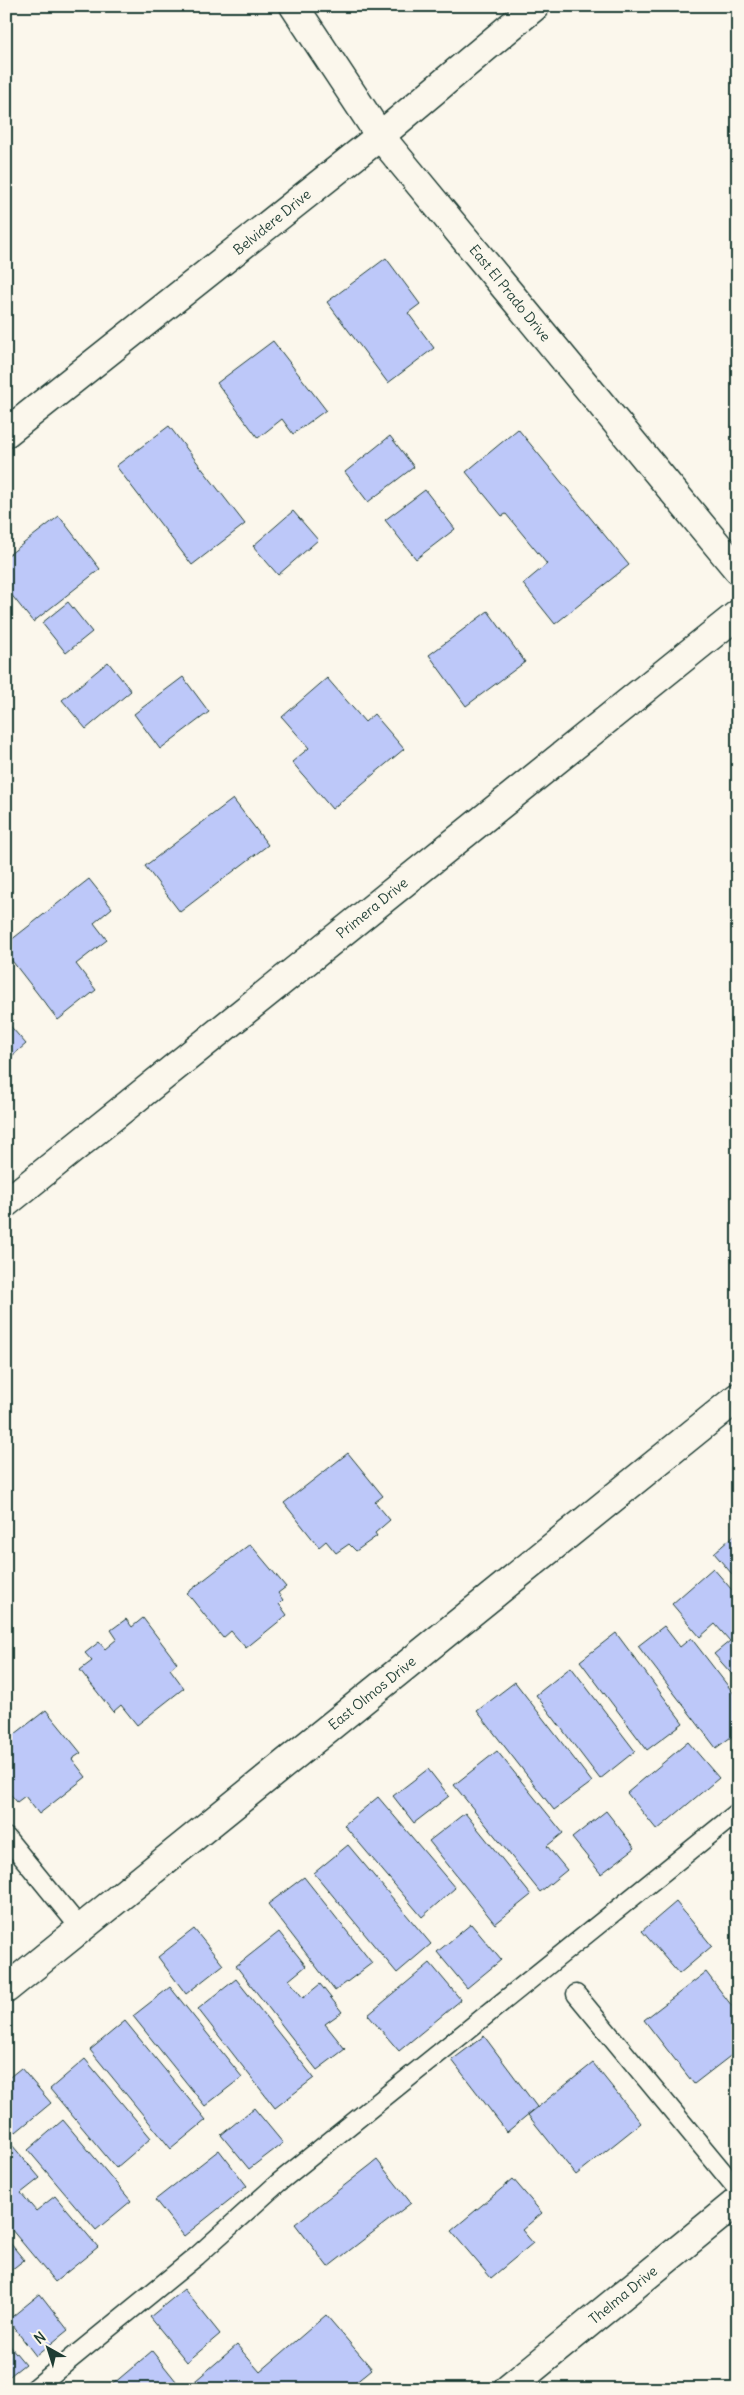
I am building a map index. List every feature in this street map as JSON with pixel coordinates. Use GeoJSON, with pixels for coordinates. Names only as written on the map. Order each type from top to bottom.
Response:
{"type":"FeatureCollection","features":[{"type":"Feature","properties":{"kind":"street","name":"East El Prado Drive"},"geometry":{"type":"LineString","coordinates":[[294,6],[380,136],[738,570]]}},
{"type":"Feature","properties":{"kind":"street","name":"Belvidere Drive"},"geometry":{"type":"LineString","coordinates":[[6,433],[380,136],[535,6]]}},
{"type":"Feature","properties":{"kind":"street","name":"Primera Drive"},"geometry":{"type":"LineString","coordinates":[[6,1203],[738,614]]}},
{"type":"Feature","properties":{"kind":"street","name":"East Olmos Drive"},"geometry":{"type":"LineString","coordinates":[[6,1989],[738,1397]]}},
{"type":"Feature","properties":{"kind":"street","name":"Thelma Drive"},"geometry":{"type":"LineString","coordinates":[[508,2389],[738,2201]]}},
{"type":"Feature","properties":{"kind":"lane"},"geometry":{"type":"LineString","coordinates":[[34,2389],[197,2256],[278,2183],[738,1812]]}},
{"type":"Feature","properties":{"kind":"lane"},"geometry":{"type":"LineString","coordinates":[[6,1837],[81,1928]]}},
{"type":"Feature","properties":{"kind":"lane"},"geometry":{"type":"LineString","coordinates":[[576,1994],[738,2190]]}},
{"type":"Feature","properties":{"kind":"building"},"geometry":{"type":"Polygon","coordinates":[[[386,258],[420,304],[408,313],[434,348],[388,383],[327,302],[386,258]]]}},
{"type":"Feature","properties":{"kind":"building"},"geometry":{"type":"Polygon","coordinates":[[[273,341],[326,410],[293,434],[282,419],[258,438],[217,383],[273,341]]]}},
{"type":"Feature","properties":{"kind":"building"},"geometry":{"type":"Polygon","coordinates":[[[169,426],[245,524],[192,565],[116,466],[169,426]]]}},
{"type":"Feature","properties":{"kind":"building"},"geometry":{"type":"Polygon","coordinates":[[[518,429],[629,565],[555,624],[523,584],[547,564],[506,514],[502,516],[466,472],[518,429]]]}},
{"type":"Feature","properties":{"kind":"building"},"geometry":{"type":"Polygon","coordinates":[[[390,436],[414,467],[368,502],[345,472],[390,436]]]}},
{"type":"Feature","properties":{"kind":"building"},"geometry":{"type":"Polygon","coordinates":[[[425,490],[455,529],[416,559],[385,520],[425,490]]]}},
{"type":"Feature","properties":{"kind":"building"},"geometry":{"type":"Polygon","coordinates":[[[293,511],[318,540],[278,575],[253,546],[293,511]]]}},
{"type":"Feature","properties":{"kind":"building"},"geometry":{"type":"Polygon","coordinates":[[[59,516],[100,569],[33,622],[6,588],[6,557],[59,516]]]}},
{"type":"Feature","properties":{"kind":"building"},"geometry":{"type":"Polygon","coordinates":[[[68,602],[92,632],[66,653],[42,623],[68,602]]]}},
{"type":"Feature","properties":{"kind":"building"},"geometry":{"type":"Polygon","coordinates":[[[488,611],[525,662],[466,706],[429,655],[488,611]]]}},
{"type":"Feature","properties":{"kind":"building"},"geometry":{"type":"Polygon","coordinates":[[[108,662],[131,691],[86,729],[62,700],[108,662]]]}},
{"type":"Feature","properties":{"kind":"building"},"geometry":{"type":"Polygon","coordinates":[[[183,677],[209,712],[160,749],[134,714],[183,677]]]}},
{"type":"Feature","properties":{"kind":"building"},"geometry":{"type":"Polygon","coordinates":[[[327,678],[365,722],[374,714],[404,749],[332,809],[292,762],[309,748],[282,717],[327,678]]]}},
{"type":"Feature","properties":{"kind":"building"},"geometry":{"type":"Polygon","coordinates":[[[233,799],[268,845],[180,912],[145,866],[233,799]]]}},
{"type":"Feature","properties":{"kind":"building"},"geometry":{"type":"Polygon","coordinates":[[[89,879],[112,908],[94,923],[107,940],[76,964],[96,990],[58,1020],[6,953],[6,944],[89,879]]]}},
{"type":"Feature","properties":{"kind":"building"},"geometry":{"type":"Polygon","coordinates":[[[6,1021],[26,1044],[6,1061],[6,1021]]]}},
{"type":"Feature","properties":{"kind":"building"},"geometry":{"type":"Polygon","coordinates":[[[348,1453],[383,1496],[375,1502],[390,1520],[375,1533],[377,1536],[356,1551],[349,1544],[336,1553],[326,1541],[319,1547],[284,1503],[348,1453]]]}},
{"type":"Feature","properties":{"kind":"building"},"geometry":{"type":"Polygon","coordinates":[[[738,1532],[738,1581],[714,1553],[738,1532]]]}},
{"type":"Feature","properties":{"kind":"building"},"geometry":{"type":"Polygon","coordinates":[[[250,1544],[286,1587],[278,1593],[283,1600],[279,1604],[287,1615],[246,1648],[231,1631],[223,1638],[187,1593],[250,1544]]]}},
{"type":"Feature","properties":{"kind":"building"},"geometry":{"type":"Polygon","coordinates":[[[713,1568],[738,1597],[737,1680],[714,1654],[730,1641],[715,1624],[700,1637],[672,1604],[713,1568]]]}},
{"type":"Feature","properties":{"kind":"building"},"geometry":{"type":"Polygon","coordinates":[[[143,1618],[177,1663],[170,1669],[184,1688],[137,1725],[121,1705],[113,1712],[80,1670],[92,1661],[85,1653],[99,1642],[105,1649],[117,1639],[111,1630],[126,1619],[132,1627],[143,1618]]]}},
{"type":"Feature","properties":{"kind":"building"},"geometry":{"type":"Polygon","coordinates":[[[664,1626],[680,1647],[691,1638],[738,1699],[738,1732],[716,1748],[638,1646],[664,1626]]]}},
{"type":"Feature","properties":{"kind":"building"},"geometry":{"type":"Polygon","coordinates":[[[616,1633],[683,1723],[647,1750],[580,1661],[616,1633]]]}},
{"type":"Feature","properties":{"kind":"building"},"geometry":{"type":"Polygon","coordinates":[[[571,1667],[635,1751],[600,1779],[536,1695],[571,1667]]]}},
{"type":"Feature","properties":{"kind":"building"},"geometry":{"type":"Polygon","coordinates":[[[515,1682],[592,1782],[554,1810],[477,1711],[515,1682]]]}},
{"type":"Feature","properties":{"kind":"building"},"geometry":{"type":"Polygon","coordinates":[[[46,1710],[81,1753],[72,1759],[86,1777],[39,1814],[25,1796],[17,1802],[6,1789],[6,1741],[46,1710]]]}},
{"type":"Feature","properties":{"kind":"building"},"geometry":{"type":"Polygon","coordinates":[[[688,1742],[719,1778],[657,1830],[627,1793],[688,1742]]]}},
{"type":"Feature","properties":{"kind":"building"},"geometry":{"type":"Polygon","coordinates":[[[497,1751],[563,1833],[547,1846],[567,1870],[540,1892],[454,1785],[497,1751]]]}},
{"type":"Feature","properties":{"kind":"building"},"geometry":{"type":"Polygon","coordinates":[[[428,1769],[449,1796],[414,1823],[393,1796],[428,1769]]]}},
{"type":"Feature","properties":{"kind":"building"},"geometry":{"type":"Polygon","coordinates":[[[378,1797],[455,1888],[422,1917],[344,1825],[378,1797]]]}},
{"type":"Feature","properties":{"kind":"building"},"geometry":{"type":"Polygon","coordinates":[[[606,1811],[635,1848],[601,1874],[572,1838],[606,1811]]]}},
{"type":"Feature","properties":{"kind":"building"},"geometry":{"type":"Polygon","coordinates":[[[465,1813],[531,1895],[495,1924],[429,1841],[465,1813]]]}},
{"type":"Feature","properties":{"kind":"building"},"geometry":{"type":"Polygon","coordinates":[[[348,1845],[431,1944],[397,1973],[314,1873],[348,1845]]]}},
{"type":"Feature","properties":{"kind":"building"},"geometry":{"type":"Polygon","coordinates":[[[304,1877],[372,1963],[335,1991],[268,1904],[304,1877]]]}},
{"type":"Feature","properties":{"kind":"building"},"geometry":{"type":"Polygon","coordinates":[[[676,1902],[712,1946],[679,1974],[642,1931],[676,1902]]]}},
{"type":"Feature","properties":{"kind":"building"},"geometry":{"type":"Polygon","coordinates":[[[471,1924],[501,1960],[467,1988],[437,1952],[471,1924]]]}},
{"type":"Feature","properties":{"kind":"building"},"geometry":{"type":"Polygon","coordinates":[[[194,1929],[223,1965],[186,1994],[158,1957],[194,1929]]]}},
{"type":"Feature","properties":{"kind":"building"},"geometry":{"type":"Polygon","coordinates":[[[279,1932],[306,1966],[289,1980],[303,1998],[320,1984],[342,2012],[325,2024],[345,2049],[317,2070],[236,1966],[279,1932]]]}},
{"type":"Feature","properties":{"kind":"building"},"geometry":{"type":"Polygon","coordinates":[[[430,1963],[461,2000],[399,2051],[368,2015],[430,1963]]]}},
{"type":"Feature","properties":{"kind":"building"},"geometry":{"type":"Polygon","coordinates":[[[706,1972],[738,2014],[738,2050],[694,2084],[644,2020],[706,1972]]]}},
{"type":"Feature","properties":{"kind":"building"},"geometry":{"type":"Polygon","coordinates":[[[236,1979],[314,2078],[275,2108],[198,2009],[236,1979]]]}},
{"type":"Feature","properties":{"kind":"building"},"geometry":{"type":"Polygon","coordinates":[[[170,1987],[242,2077],[205,2106],[133,2016],[170,1987]]]}},
{"type":"Feature","properties":{"kind":"building"},"geometry":{"type":"Polygon","coordinates":[[[125,2021],[206,2120],[171,2149],[90,2050],[125,2021]]]}},
{"type":"Feature","properties":{"kind":"building"},"geometry":{"type":"Polygon","coordinates":[[[484,2036],[537,2107],[507,2132],[452,2060],[484,2036]]]}},
{"type":"Feature","properties":{"kind":"building"},"geometry":{"type":"Polygon","coordinates":[[[85,2059],[151,2138],[116,2168],[50,2089],[85,2059]]]}},
{"type":"Feature","properties":{"kind":"building"},"geometry":{"type":"Polygon","coordinates":[[[593,2063],[641,2123],[576,2175],[528,2115],[593,2063]]]}},
{"type":"Feature","properties":{"kind":"building"},"geometry":{"type":"Polygon","coordinates":[[[21,2068],[51,2103],[16,2132],[6,2121],[6,2080],[21,2068]]]}},
{"type":"Feature","properties":{"kind":"building"},"geometry":{"type":"Polygon","coordinates":[[[254,2108],[283,2143],[249,2169],[221,2135],[254,2108]]]}},
{"type":"Feature","properties":{"kind":"building"},"geometry":{"type":"Polygon","coordinates":[[[63,2120],[131,2201],[96,2230],[28,2150],[63,2120]]]}},
{"type":"Feature","properties":{"kind":"building"},"geometry":{"type":"Polygon","coordinates":[[[12,2145],[40,2178],[21,2193],[36,2211],[55,2196],[98,2247],[55,2282],[6,2223],[6,2149],[12,2145]]]}},
{"type":"Feature","properties":{"kind":"building"},"geometry":{"type":"Polygon","coordinates":[[[219,2150],[247,2186],[184,2236],[155,2200],[219,2150]]]}},
{"type":"Feature","properties":{"kind":"building"},"geometry":{"type":"Polygon","coordinates":[[[377,2160],[411,2203],[328,2267],[295,2224],[377,2160]]]}},
{"type":"Feature","properties":{"kind":"building"},"geometry":{"type":"Polygon","coordinates":[[[513,2179],[542,2213],[522,2230],[533,2243],[491,2278],[451,2231],[513,2179]]]}},
{"type":"Feature","properties":{"kind":"building"},"geometry":{"type":"Polygon","coordinates":[[[6,2238],[24,2260],[6,2274],[6,2238]]]}},
{"type":"Feature","properties":{"kind":"building"},"geometry":{"type":"Polygon","coordinates":[[[184,2289],[220,2334],[187,2362],[150,2317],[184,2289]]]}},
{"type":"Feature","properties":{"kind":"building"},"geometry":{"type":"Polygon","coordinates":[[[40,2294],[68,2330],[36,2356],[8,2320],[40,2294]]]}},
{"type":"Feature","properties":{"kind":"building"},"geometry":{"type":"Polygon","coordinates":[[[326,2315],[372,2369],[348,2389],[202,2389],[195,2381],[237,2345],[260,2372],[326,2315]]]}},
{"type":"Feature","properties":{"kind":"building"},"geometry":{"type":"Polygon","coordinates":[[[6,2341],[25,2364],[6,2379],[6,2341]]]}},
{"type":"Feature","properties":{"kind":"building"},"geometry":{"type":"Polygon","coordinates":[[[152,2351],[180,2386],[177,2389],[107,2389],[152,2351]]]}}]}
